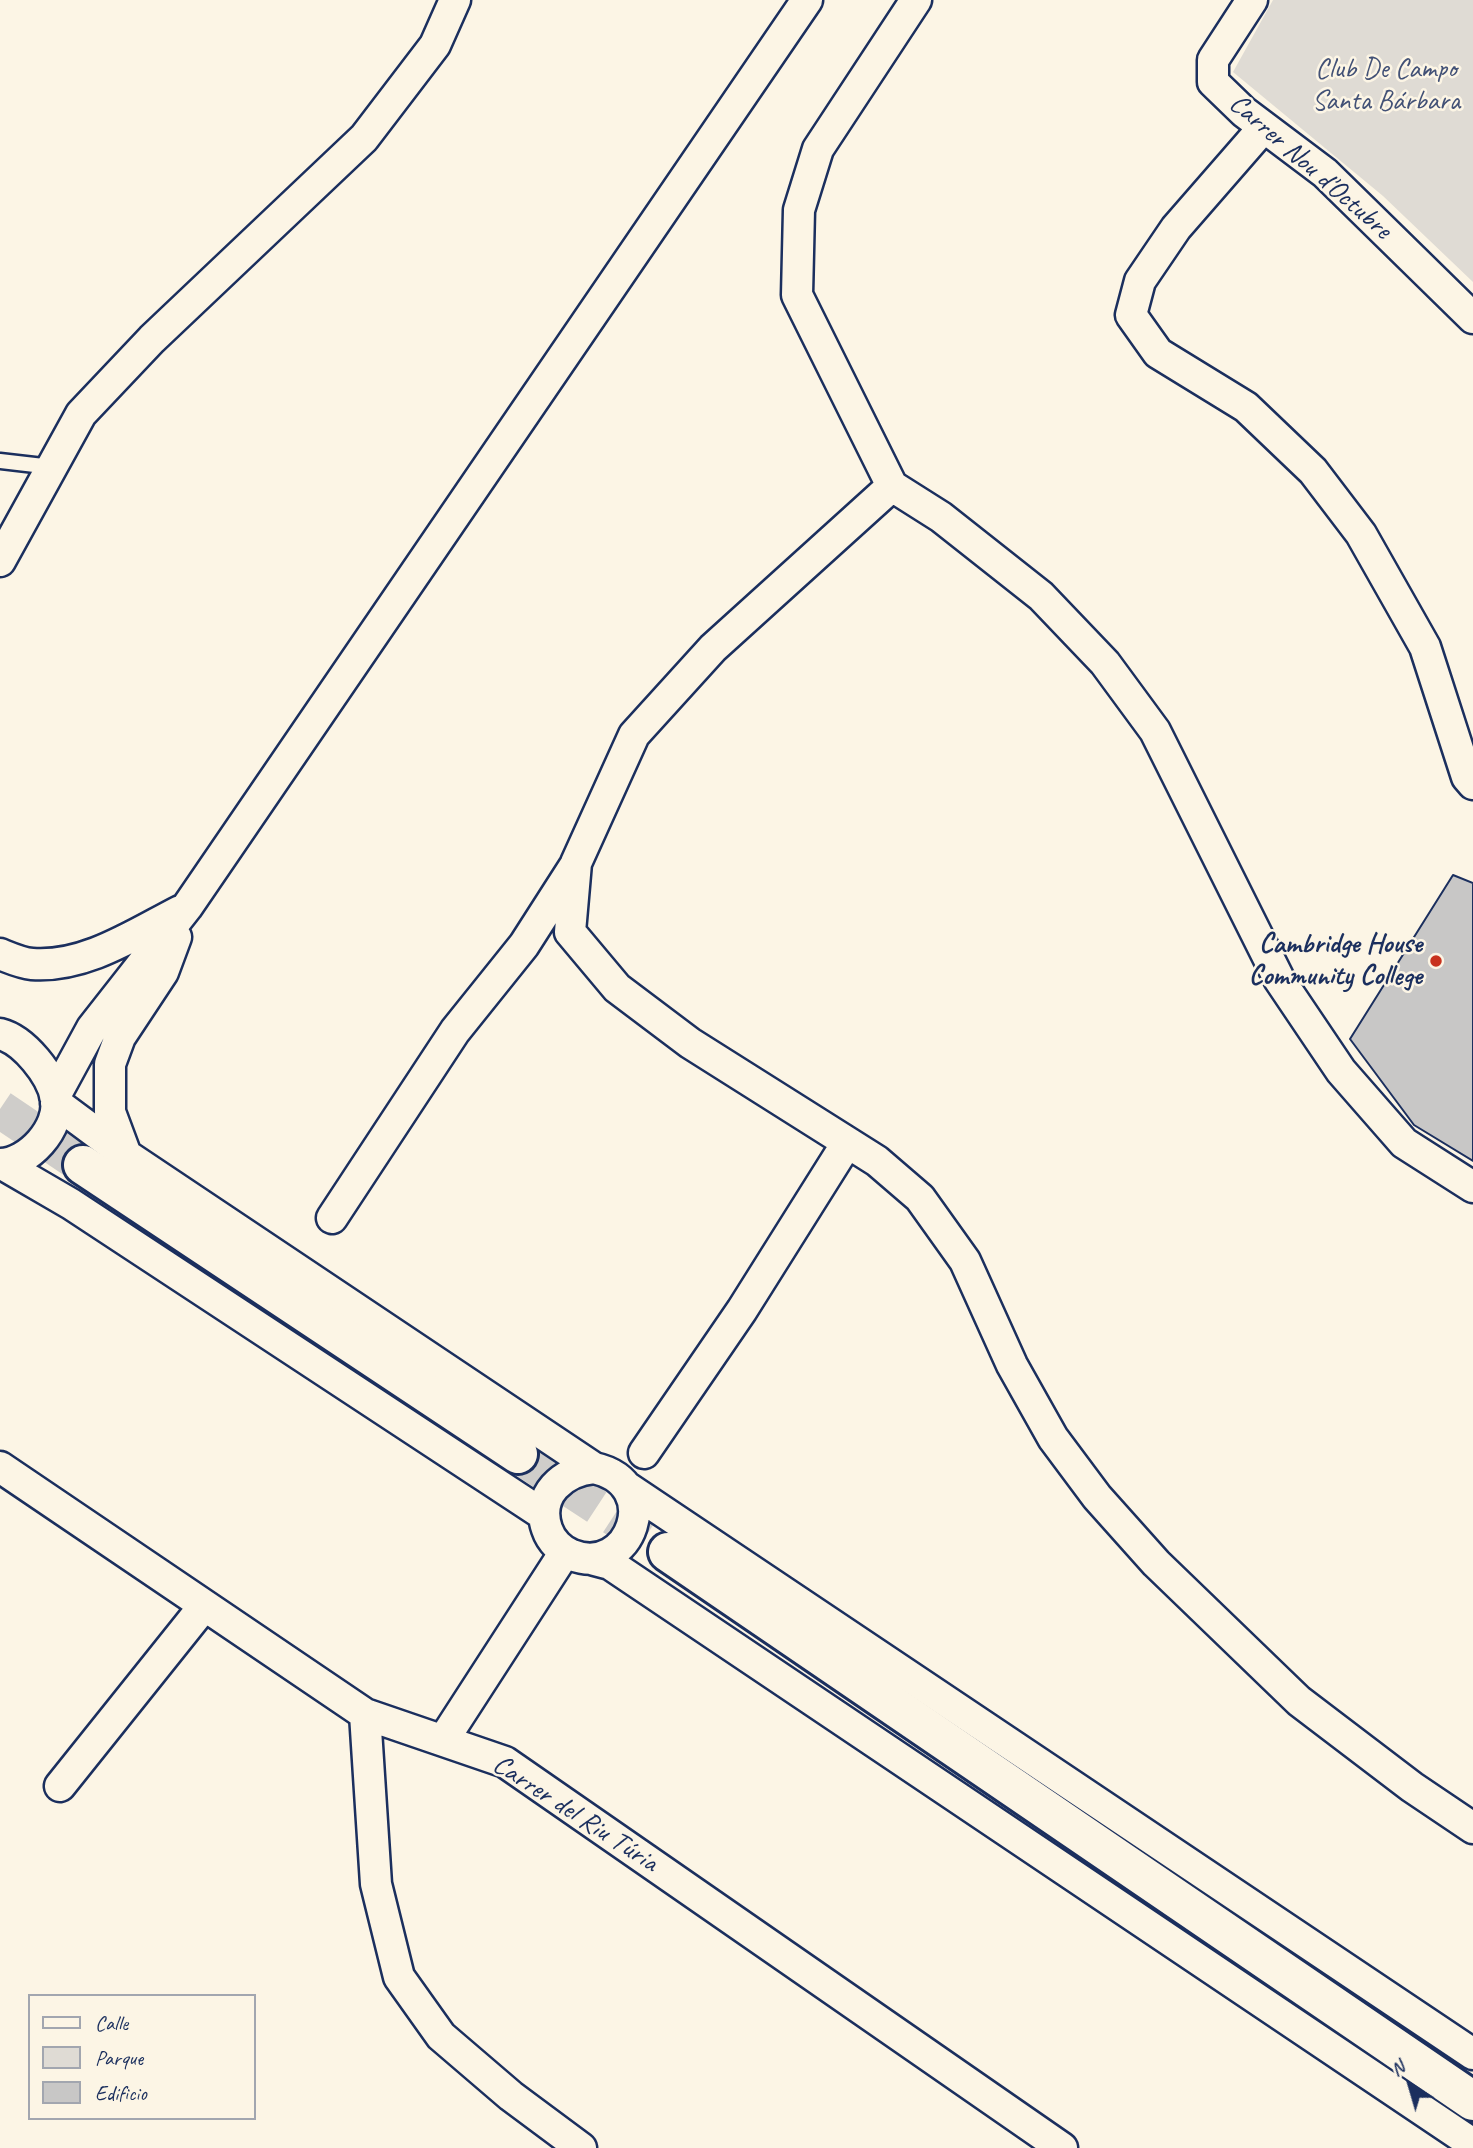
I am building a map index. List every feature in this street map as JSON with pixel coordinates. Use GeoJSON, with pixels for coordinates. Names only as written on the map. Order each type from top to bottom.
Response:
{"type":"FeatureCollection","features":[{"type":"Feature","properties":{"kind":"main road"},"geometry":{"type":"LineString","coordinates":[[83,1165],[518,1454]]}},
{"type":"Feature","properties":{"kind":"main road"},"geometry":{"type":"LineString","coordinates":[[668,1552],[1473,2101]]}},
{"type":"Feature","properties":{"kind":"street"},"geometry":{"type":"LineString","coordinates":[[0,561],[81,414],[125,367],[364,138],[435,45],[455,0]]}},
{"type":"Feature","properties":{"kind":"street"},"geometry":{"type":"LineString","coordinates":[[2,1164],[18,1161],[37,1145],[51,1123],[56,1100],[92,1028],[187,908],[807,0]]}},
{"type":"Feature","properties":{"kind":"street"},"geometry":{"type":"LineString","coordinates":[[916,0],[817,149],[799,211],[797,295],[892,486],[941,517],[1041,596],[1105,663],[1155,732],[1279,979],[1341,1071],[1404,1143],[1473,1187]]}},
{"type":"Feature","properties":{"kind":"street","name":"Carrer Nou d'Octubre"},"geometry":{"type":"LineString","coordinates":[[1252,0],[1213,60],[1213,82],[1264,127],[1325,173],[1473,318]]}},
{"type":"Feature","properties":{"kind":"street"},"geometry":{"type":"LineString","coordinates":[[1264,127],[1176,228],[1140,281],[1131,315],[1158,353],[1246,407],[1313,471],[1361,534],[1424,647],[1467,777],[1473,784]]}},
{"type":"Feature","properties":{"kind":"street"},"geometry":{"type":"LineString","coordinates":[[332,1218],[456,1031],[524,945],[576,863],[634,735],[713,648],[892,486]]}},
{"type":"Feature","properties":{"kind":"street"},"geometry":{"type":"LineString","coordinates":[[576,863],[570,932],[617,988],[690,1043],[877,1161],[920,1198],[965,1261],[1012,1365],[1053,1438],[1097,1497],[1156,1563],[1299,1701],[1412,1787],[1473,1828]]}},
{"type":"Feature","properties":{"kind":"street"},"geometry":{"type":"LineString","coordinates":[[0,954],[30,964],[70,962],[97,953],[187,908]]}},
{"type":"Feature","properties":{"kind":"street"},"geometry":{"type":"LineString","coordinates":[[126,1155],[110,1112],[110,1064],[120,1037],[163,972],[187,908]]}},
{"type":"Feature","properties":{"kind":"street"},"geometry":{"type":"LineString","coordinates":[[3,1030],[33,1058],[56,1100],[126,1155],[594,1468],[607,1471],[628,1488],[1473,2054]]}},
{"type":"Feature","properties":{"kind":"street"},"geometry":{"type":"LineString","coordinates":[[644,1453],[742,1310],[847,1143]]}},
{"type":"Feature","properties":{"kind":"street"},"geometry":{"type":"LineString","coordinates":[[2,1164],[71,1204],[544,1515]]}},
{"type":"Feature","properties":{"kind":"street","name":"Carrer del Riu Túria"},"geometry":{"type":"LineString","coordinates":[[0,1467],[365,1714],[505,1762],[1062,2148]]}},
{"type":"Feature","properties":{"kind":"street"},"geometry":{"type":"LineString","coordinates":[[594,1468],[565,1475],[546,1500],[544,1515],[547,1531],[578,1556],[610,1564],[1473,2144]]}},
{"type":"Feature","properties":{"kind":"street"},"geometry":{"type":"LineString","coordinates":[[444,1739],[578,1556],[620,1546],[631,1533],[635,1513],[628,1488]]}},
{"type":"Feature","properties":{"kind":"street"},"geometry":{"type":"LineString","coordinates":[[60,1786],[204,1606]]}},
{"type":"Feature","properties":{"kind":"street"},"geometry":{"type":"LineString","coordinates":[[365,1714],[376,1884],[399,1977],[441,2036],[511,2096],[581,2148]]}},
{"type":"Feature","properties":{"kind":"lane"},"geometry":{"type":"LineString","coordinates":[[0,461],[52,467]]}},
{"type":"Feature","properties":{"kind":"green space","name":"Club De Campo Santa Bárbara"},"geometry":{"type":"Polygon","coordinates":[[[1273,0],[1473,0],[1473,282],[1383,196],[1233,72],[1273,0]]]}},
{"type":"Feature","properties":{"kind":"building","name":"Cambridge House Community College"},"geometry":{"type":"Polygon","coordinates":[[[1453,875],[1473,883],[1473,1161],[1414,1125],[1350,1039],[1453,875]]]}},
{"type":"Feature","properties":{"kind":"tunnel"},"geometry":{"type":"LineString","coordinates":[[0,1109],[83,1165]]}},
{"type":"Feature","properties":{"kind":"tunnel"},"geometry":{"type":"LineString","coordinates":[[518,1454],[668,1552]]}},
{"type":"Feature","properties":{"kind":"place","name":"Cambridge House Community College"},"geometry":{"type":"Point","coordinates":[1436,961]}}]}
